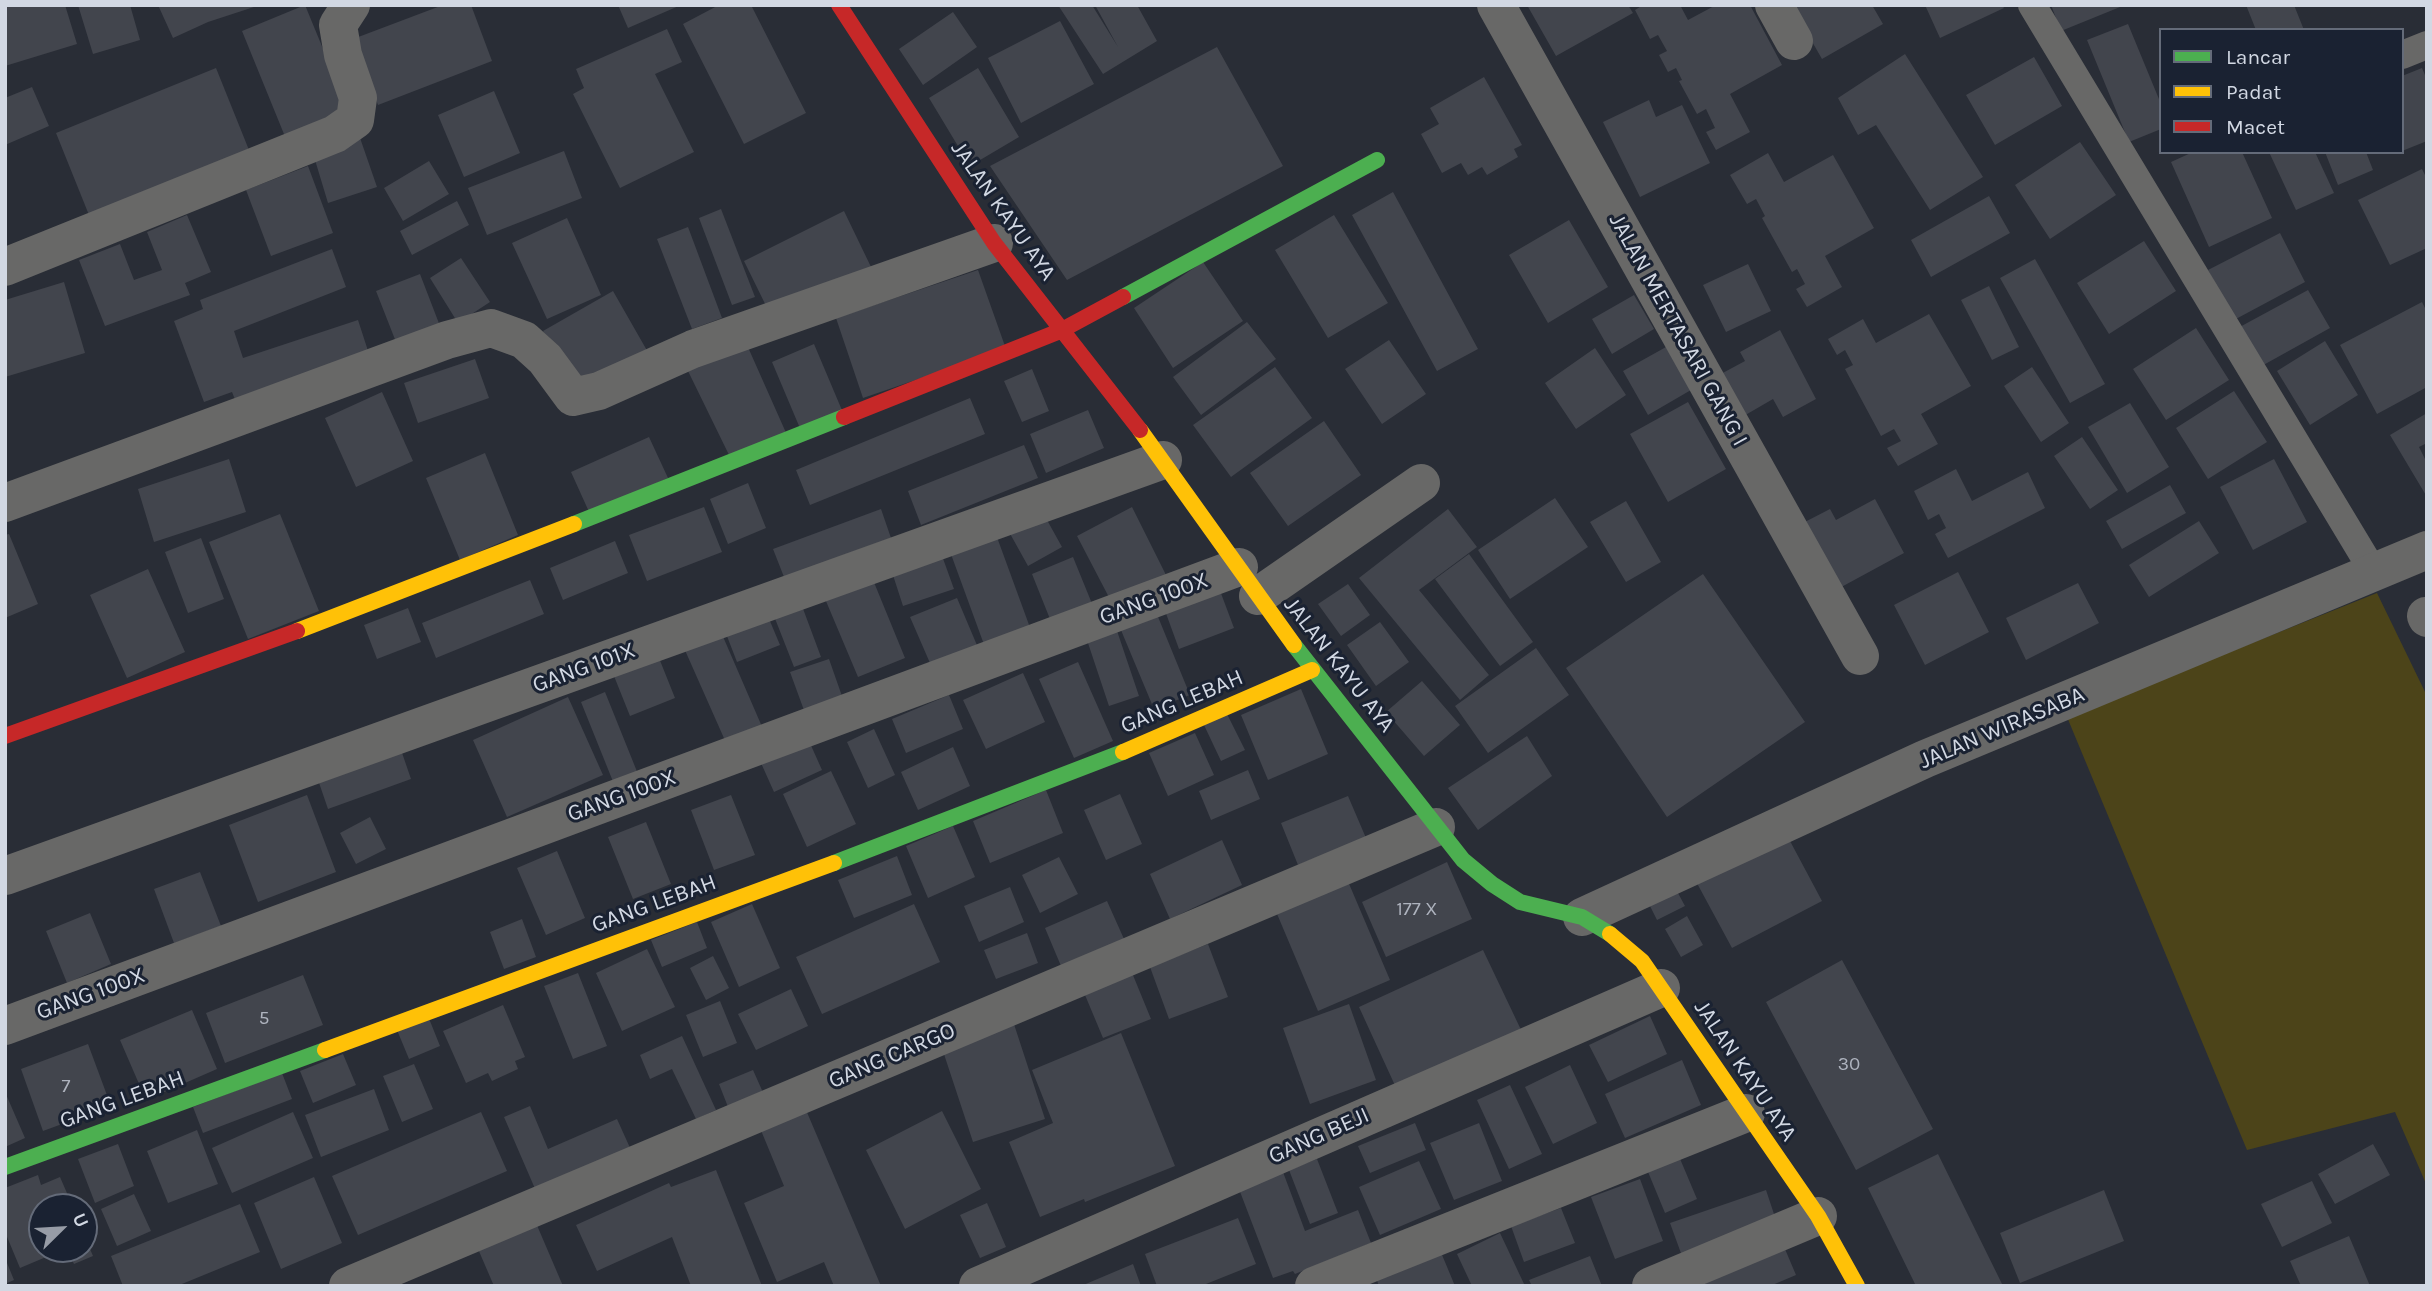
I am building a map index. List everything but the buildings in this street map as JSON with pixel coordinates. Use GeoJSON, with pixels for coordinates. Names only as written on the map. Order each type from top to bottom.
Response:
{"type":"FeatureCollection","features":[{"type":"Feature","properties":{"kind":"street"},"geometry":{"type":"LineString","coordinates":[[5,267],[335,134],[355,120],[358,98],[343,55],[338,25],[351,5]]}},
{"type":"Feature","properties":{"kind":"street","name":"JALAN KAYU AYA"},"geometry":{"type":"LineString","coordinates":[[839,5],[994,243],[1163,460],[1312,670],[1436,827],[1463,860],[1492,884],[1520,902],[1582,917],[1618,938],[1642,961],[1818,1216],[1857,1286]]}},
{"type":"Feature","properties":{"kind":"street","name":"JALAN MERTASARI GANG I"},"geometry":{"type":"LineString","coordinates":[[1496,5],[1860,656]]}},
{"type":"Feature","properties":{"kind":"street"},"geometry":{"type":"LineString","coordinates":[[1774,5],[1794,41]]}},
{"type":"Feature","properties":{"kind":"street"},"geometry":{"type":"LineString","coordinates":[[5,736],[346,614],[1060,331],[1377,160]]}},
{"type":"Feature","properties":{"kind":"street"},"geometry":{"type":"LineString","coordinates":[[5,503],[434,344],[491,328],[524,340],[545,359],[573,397],[599,391],[694,349],[994,243]]}},
{"type":"Feature","properties":{"kind":"street","name":"GANG 101X"},"geometry":{"type":"LineString","coordinates":[[5,876],[1163,460]]}},
{"type":"Feature","properties":{"kind":"street","name":"GANG 100X"},"geometry":{"type":"LineString","coordinates":[[5,1026],[1249,581],[1421,483]]}},
{"type":"Feature","properties":{"kind":"street","name":"JALAN WIRASABA"},"geometry":{"type":"LineString","coordinates":[[1582,917],[1925,759],[2373,570],[2395,565],[2427,550]]}},
{"type":"Feature","properties":{"kind":"street","name":"GANG LEBAH"},"geometry":{"type":"LineString","coordinates":[[5,1167],[808,873],[1067,775],[1196,722],[1312,670]]}},
{"type":"Feature","properties":{"kind":"street","name":"GANG CARGO"},"geometry":{"type":"LineString","coordinates":[[348,1286],[1436,827]]}},
{"type":"Feature","properties":{"kind":"street","name":"GANG BEJI"},"geometry":{"type":"LineString","coordinates":[[978,1286],[1661,988]]}},
{"type":"Feature","properties":{"kind":"street"},"geometry":{"type":"LineString","coordinates":[[1314,1286],[1746,1113]]}},
{"type":"Feature","properties":{"kind":"street"},"geometry":{"type":"LineString","coordinates":[[1651,1286],[1818,1216]]}},
{"type":"Feature","properties":{"kind":"lane"},"geometry":{"type":"LineString","coordinates":[[2032,5],[2373,570]]}},
{"type":"Feature","properties":{"kind":"lane"},"geometry":{"type":"LineString","coordinates":[[2404,54],[2427,45]]}},
{"type":"Feature","properties":{"kind":"shaded area"},"geometry":{"type":"Polygon","coordinates":[[[2377,593],[2427,696],[2427,1186],[2395,1112],[2247,1150],[2067,717],[2377,593]]]}},
{"type":"Feature","properties":{"kind":"traffic: fast"},"geometry":{"type":"LineString","coordinates":[[1123,297],[1377,160]]}},
{"type":"Feature","properties":{"kind":"traffic: fast"},"geometry":{"type":"LineString","coordinates":[[574,524],[844,417]]}},
{"type":"Feature","properties":{"kind":"traffic: fast"},"geometry":{"type":"LineString","coordinates":[[1294,645],[1463,860],[1492,884],[1520,902],[1582,917],[1610,934]]}},
{"type":"Feature","properties":{"kind":"traffic: fast"},"geometry":{"type":"LineString","coordinates":[[834,863],[1123,752]]}},
{"type":"Feature","properties":{"kind":"traffic: fast"},"geometry":{"type":"LineString","coordinates":[[5,1167],[325,1050]]}},
{"type":"Feature","properties":{"kind":"traffic: slow"},"geometry":{"type":"LineString","coordinates":[[1140,430],[1294,645]]}},
{"type":"Feature","properties":{"kind":"traffic: slow"},"geometry":{"type":"LineString","coordinates":[[297,631],[574,524]]}},
{"type":"Feature","properties":{"kind":"traffic: slow"},"geometry":{"type":"LineString","coordinates":[[1123,752],[1312,670]]}},
{"type":"Feature","properties":{"kind":"traffic: slow"},"geometry":{"type":"LineString","coordinates":[[325,1050],[834,863]]}},
{"type":"Feature","properties":{"kind":"traffic: slow"},"geometry":{"type":"LineString","coordinates":[[1610,934],[1642,961],[1818,1216],[1857,1286]]}},
{"type":"Feature","properties":{"kind":"traffic: jam"},"geometry":{"type":"LineString","coordinates":[[839,5],[994,243],[1140,430]]}},
{"type":"Feature","properties":{"kind":"traffic: jam"},"geometry":{"type":"LineString","coordinates":[[844,417],[1060,331],[1123,297]]}},
{"type":"Feature","properties":{"kind":"traffic: jam"},"geometry":{"type":"LineString","coordinates":[[5,736],[297,631]]}}]}
